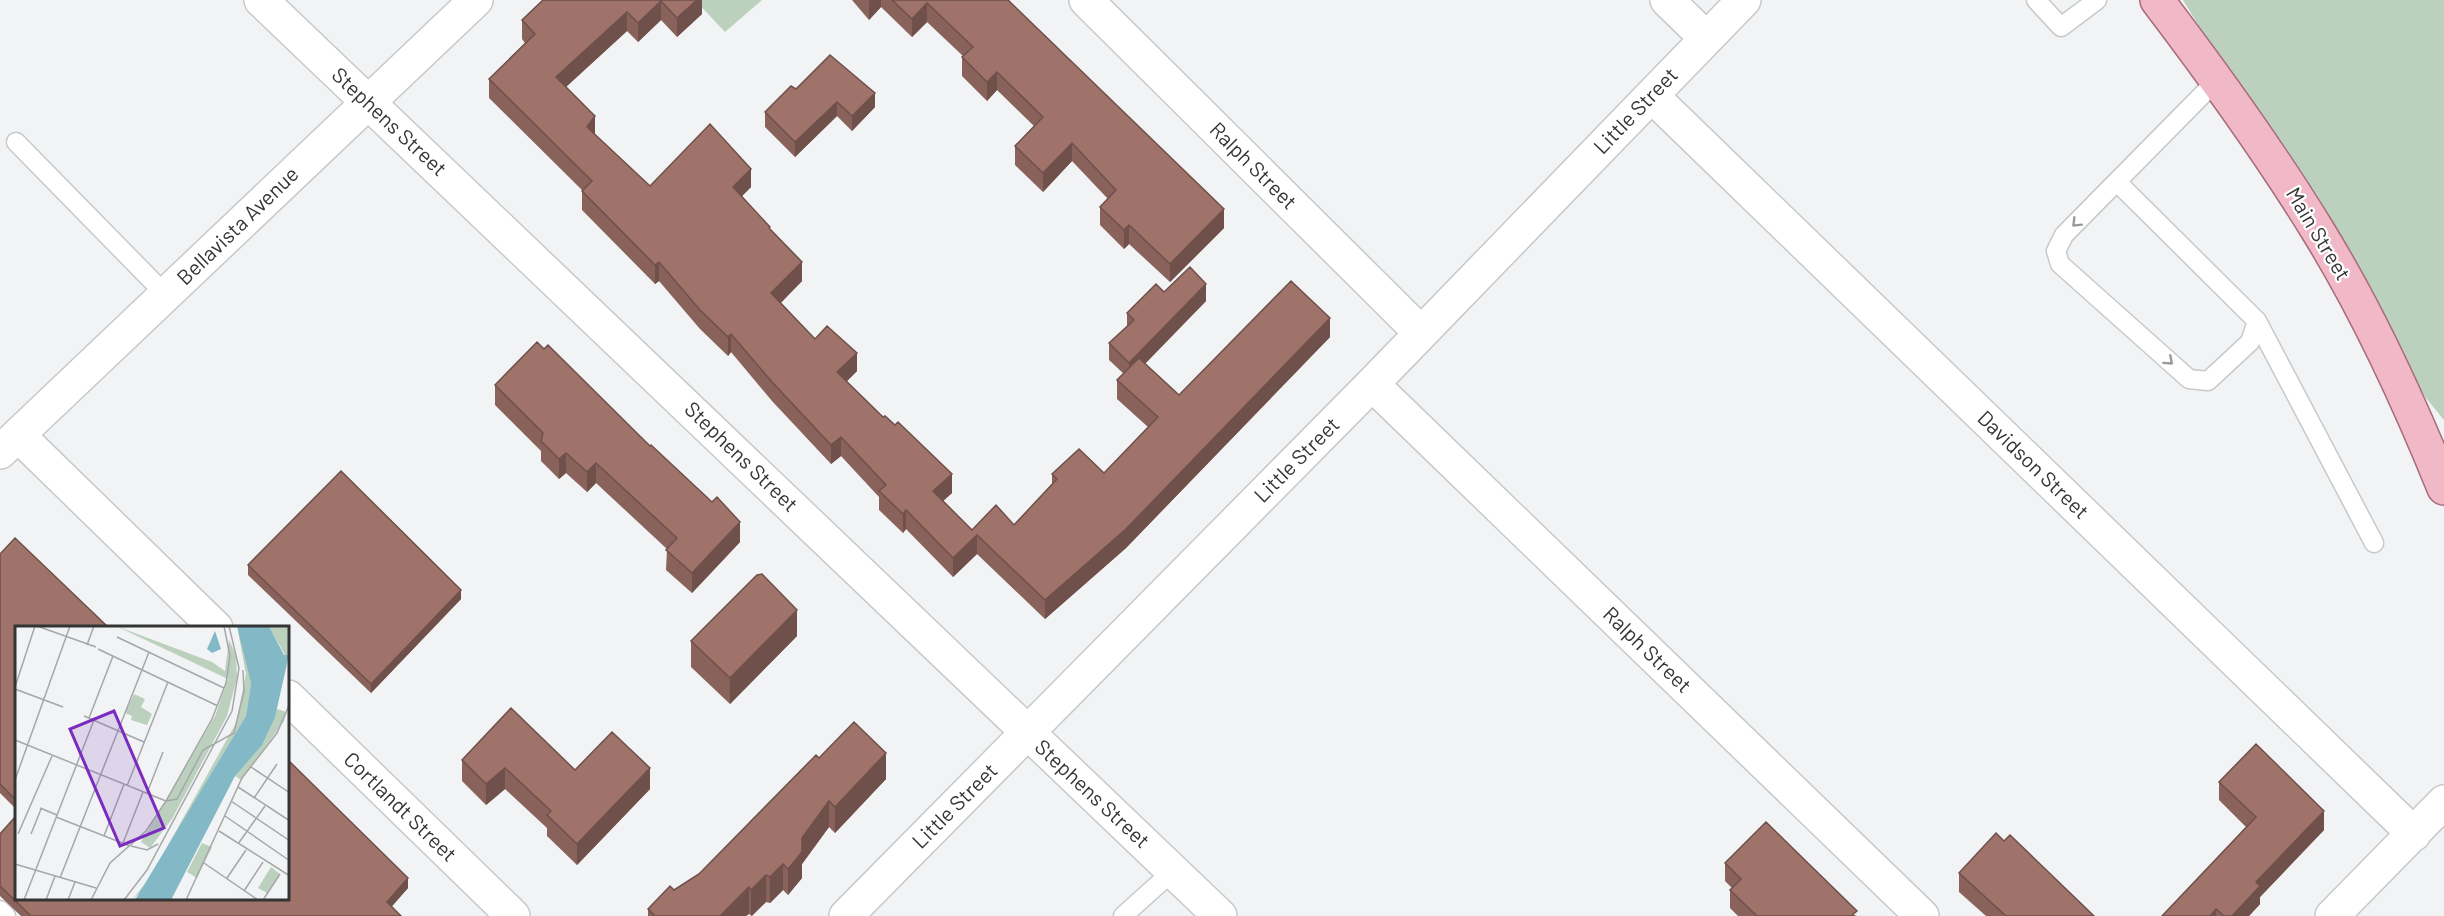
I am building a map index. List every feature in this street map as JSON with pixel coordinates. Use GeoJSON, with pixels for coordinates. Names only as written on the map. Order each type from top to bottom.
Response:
{"type":"FeatureCollection","features":[{"type":"Feature","properties":{"kind":"main road","name":"Main Street"},"geometry":{"type":"LineString","coordinates":[[2157,0],[2262,142],[2325,242],[2374,332],[2444,488]]}},
{"type":"Feature","properties":{"kind":"street","name":"Stephens Street"},"geometry":{"type":"LineString","coordinates":[[261,0],[1220,916]]}},
{"type":"Feature","properties":{"kind":"street","name":"Bellavista Avenue"},"geometry":{"type":"LineString","coordinates":[[9,443],[476,0]]}},
{"type":"Feature","properties":{"kind":"street","name":"Ralph Street"},"geometry":{"type":"LineString","coordinates":[[1086,0],[1421,333]]}},
{"type":"Feature","properties":{"kind":"street"},"geometry":{"type":"LineString","coordinates":[[1667,0],[1706,38]]}},
{"type":"Feature","properties":{"kind":"street","name":"Little Street"},"geometry":{"type":"LineString","coordinates":[[846,916],[1372,384],[1744,0]]}},
{"type":"Feature","properties":{"kind":"street","name":"Davidson Street"},"geometry":{"type":"LineString","coordinates":[[1652,96],[2414,834]]}},
{"type":"Feature","properties":{"kind":"street","name":"Ralph Street"},"geometry":{"type":"LineString","coordinates":[[1372,384],[1922,916]]}},
{"type":"Feature","properties":{"kind":"street"},"geometry":{"type":"LineString","coordinates":[[9,443],[214,626]]}},
{"type":"Feature","properties":{"kind":"street","name":"Cortlandt Street"},"geometry":{"type":"LineString","coordinates":[[290,700],[513,916]]}},
{"type":"Feature","properties":{"kind":"street"},"geometry":{"type":"LineString","coordinates":[[2332,916],[2444,802]]}},
{"type":"Feature","properties":{"kind":"lane"},"geometry":{"type":"LineString","coordinates":[[2036,0],[2061,27],[2094,1]]}},
{"type":"Feature","properties":{"kind":"lane"},"geometry":{"type":"LineString","coordinates":[[2217,81],[2064,236],[2056,251],[2060,264],[2189,379],[2208,381],[2250,342],[2256,321]]}},
{"type":"Feature","properties":{"kind":"lane"},"geometry":{"type":"LineString","coordinates":[[16,142],[165,296]]}},
{"type":"Feature","properties":{"kind":"lane"},"geometry":{"type":"LineString","coordinates":[[2117,182],[2256,321],[2374,543]]}},
{"type":"Feature","properties":{"kind":"lane"},"geometry":{"type":"LineString","coordinates":[[1123,916],[1173,871]]}},
{"type":"Feature","properties":{"kind":"lane"},"geometry":{"type":"LineString","coordinates":[[0,910],[6,916]]}},
{"type":"Feature","properties":{"kind":"green space"},"geometry":{"type":"Polygon","coordinates":[[[695,0],[762,0],[725,32],[695,0]]]}},
{"type":"Feature","properties":{"kind":"green space"},"geometry":{"type":"Polygon","coordinates":[[[2183,0],[2444,0],[2444,420],[2426,398],[2183,0]]]}},
{"type":"Feature","properties":{"kind":"building"},"geometry":{"type":"Polygon","coordinates":[[[543,0],[697,0],[677,18],[661,1],[638,23],[627,12],[556,77],[595,116],[587,127],[650,186],[710,124],[751,169],[733,187],[802,262],[771,293],[815,339],[827,326],[857,353],[837,372],[883,417],[885,416],[895,425],[898,422],[952,474],[933,491],[972,530],[996,505],[1014,525],[1057,479],[1052,474],[1079,449],[1104,473],[1158,417],[1117,380],[1139,358],[1179,395],[1291,281],[1330,318],[1126,529],[1045,600],[977,535],[953,558],[906,510],[903,514],[879,491],[886,485],[841,437],[831,445],[731,334],[728,337],[700,310],[659,262],[655,265],[582,191],[592,181],[489,79],[535,34],[522,20],[543,0]]]}},
{"type":"Feature","properties":{"kind":"building"},"geometry":{"type":"Polygon","coordinates":[[[892,0],[1008,0],[1224,209],[1170,264],[1129,225],[1124,230],[1100,207],[1116,190],[1072,143],[1043,173],[1015,146],[1043,117],[997,72],[987,82],[962,57],[973,47],[927,3],[912,19],[892,0]]]}},
{"type":"Feature","properties":{"kind":"building"},"geometry":{"type":"Polygon","coordinates":[[[830,55],[875,93],[852,116],[837,102],[795,142],[765,112],[791,86],[796,89],[830,55]]]}},
{"type":"Feature","properties":{"kind":"building"},"geometry":{"type":"Polygon","coordinates":[[[1190,267],[1206,284],[1129,363],[1109,343],[1134,320],[1127,313],[1156,284],[1164,292],[1190,267]]]}},
{"type":"Feature","properties":{"kind":"building"},"geometry":{"type":"Polygon","coordinates":[[[537,342],[544,349],[548,345],[650,446],[712,502],[717,497],[740,522],[692,573],[666,550],[677,538],[596,463],[587,472],[566,453],[559,459],[541,441],[543,433],[495,385],[537,342]]]}},
{"type":"Feature","properties":{"kind":"building"},"geometry":{"type":"Polygon","coordinates":[[[341,471],[461,590],[371,684],[248,565],[341,471]]]}},
{"type":"Feature","properties":{"kind":"building"},"geometry":{"type":"Polygon","coordinates":[[[15,538],[107,626],[15,626],[15,799],[0,784],[0,554],[15,538]]]}},
{"type":"Feature","properties":{"kind":"building"},"geometry":{"type":"Polygon","coordinates":[[[762,574],[797,610],[730,678],[691,641],[757,575],[762,574]]]}},
{"type":"Feature","properties":{"kind":"building"},"geometry":{"type":"Polygon","coordinates":[[[511,708],[575,770],[612,732],[650,768],[577,844],[547,815],[551,811],[505,768],[486,784],[462,760],[511,708]]]}},
{"type":"Feature","properties":{"kind":"building"},"geometry":{"type":"Polygon","coordinates":[[[854,722],[886,753],[835,807],[829,801],[802,838],[802,852],[788,869],[783,864],[770,877],[766,875],[751,890],[749,887],[720,916],[655,916],[648,909],[670,886],[674,890],[699,874],[816,755],[819,758],[854,722]]]}},
{"type":"Feature","properties":{"kind":"building"},"geometry":{"type":"Polygon","coordinates":[[[2256,744],[2324,811],[2256,882],[2260,886],[2232,916],[2224,916],[2216,909],[2210,916],[2162,916],[2256,817],[2219,782],[2256,744]]]}},
{"type":"Feature","properties":{"kind":"building"},"geometry":{"type":"Polygon","coordinates":[[[290,762],[408,878],[387,902],[401,916],[31,916],[16,901],[290,901],[290,762]]]}},
{"type":"Feature","properties":{"kind":"building"},"geometry":{"type":"Polygon","coordinates":[[[15,817],[15,901],[0,886],[0,834],[15,817]]]}},
{"type":"Feature","properties":{"kind":"building"},"geometry":{"type":"Polygon","coordinates":[[[1766,822],[1857,911],[1851,916],[1757,916],[1730,890],[1741,879],[1725,863],[1766,822]]]}},
{"type":"Feature","properties":{"kind":"building"},"geometry":{"type":"Polygon","coordinates":[[[1996,833],[2004,841],[2010,835],[2094,916],[2006,916],[1959,873],[1996,833]]]}}]}
